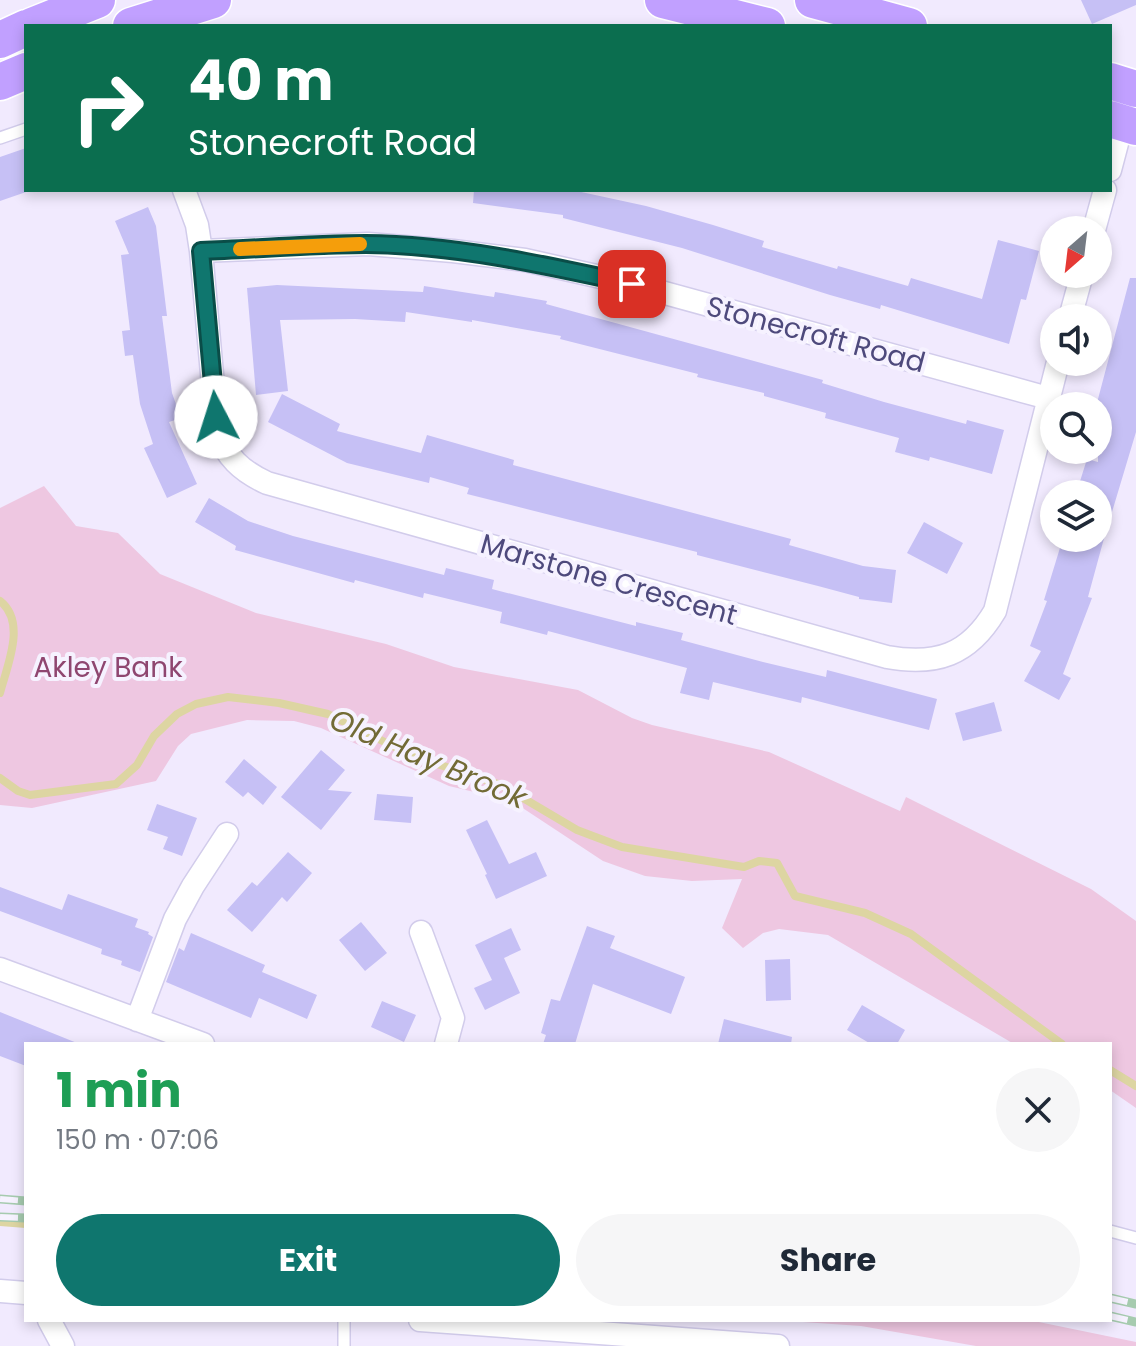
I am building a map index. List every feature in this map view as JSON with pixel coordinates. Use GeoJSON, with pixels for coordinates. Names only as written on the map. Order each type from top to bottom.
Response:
{"type":"FeatureCollection","features":[{"type":"Feature","properties":{"kind":"main road"},"geometry":{"type":"LineString","coordinates":[[37,24],[97,0]]}},
{"type":"Feature","properties":{"kind":"main road"},"geometry":{"type":"LineString","coordinates":[[137,24],[213,0]]}},
{"type":"Feature","properties":{"kind":"main road"},"geometry":{"type":"LineString","coordinates":[[663,0],[759,24]]}},
{"type":"Feature","properties":{"kind":"main road"},"geometry":{"type":"LineString","coordinates":[[813,0],[902,24]]}},
{"type":"Feature","properties":{"kind":"main road"},"geometry":{"type":"LineString","coordinates":[[0,40],[24,29]]}},
{"type":"Feature","properties":{"kind":"main road"},"geometry":{"type":"LineString","coordinates":[[0,82],[24,72]]}},
{"type":"Feature","properties":{"kind":"street"},"geometry":{"type":"LineString","coordinates":[[1112,163],[1123,123],[1126,86]]}},
{"type":"Feature","properties":{"kind":"street","name":"Marstone Crescent"},"geometry":{"type":"LineString","coordinates":[[185,192],[197,225],[201,251],[217,430],[234,462],[255,478],[282,487],[900,659],[938,658],[964,648],[982,631],[995,611],[1040,430]]}},
{"type":"Feature","properties":{"kind":"street"},"geometry":{"type":"LineString","coordinates":[[1098,216],[1104,192]]}},
{"type":"Feature","properties":{"kind":"street","name":"Stonecroft Road"},"geometry":{"type":"LineString","coordinates":[[201,251],[368,244],[525,260],[632,284],[1040,396]]}},
{"type":"Feature","properties":{"kind":"street"},"geometry":{"type":"LineString","coordinates":[[137,1020],[175,919],[227,834]]}},
{"type":"Feature","properties":{"kind":"street"},"geometry":{"type":"LineString","coordinates":[[421,932],[453,1018],[447,1042]]}},
{"type":"Feature","properties":{"kind":"street"},"geometry":{"type":"LineString","coordinates":[[0,969],[198,1042]]}},
{"type":"Feature","properties":{"kind":"street"},"geometry":{"type":"LineString","coordinates":[[0,1291],[24,1293]]}},
{"type":"Feature","properties":{"kind":"street"},"geometry":{"type":"LineString","coordinates":[[50,1322],[63,1346]]}},
{"type":"Feature","properties":{"kind":"street"},"geometry":{"type":"LineString","coordinates":[[448,1322],[778,1346]]}},
{"type":"Feature","properties":{"kind":"lane"},"geometry":{"type":"LineString","coordinates":[[0,138],[24,130]]}},
{"type":"Feature","properties":{"kind":"lane"},"geometry":{"type":"LineString","coordinates":[[1112,1232],[1136,1238]]}},
{"type":"Feature","properties":{"kind":"lane"},"geometry":{"type":"LineString","coordinates":[[344,1322],[344,1346]]}},
{"type":"Feature","properties":{"kind":"green space","name":"Akley Bank"},"geometry":{"type":"Polygon","coordinates":[[[44,486],[76,526],[118,533],[160,574],[256,613],[386,644],[454,667],[578,690],[652,725],[769,752],[900,811],[906,797],[1091,889],[1136,921],[1136,1108],[1112,1091],[1112,1042],[1011,1042],[828,935],[779,929],[763,933],[743,948],[722,928],[742,879],[692,881],[645,876],[603,861],[512,801],[449,786],[321,728],[294,721],[247,720],[191,734],[178,746],[156,781],[32,808],[0,805],[0,508],[44,486]]]}},
{"type":"Feature","properties":{"kind":"green space"},"geometry":{"type":"Polygon","coordinates":[[[803,1322],[1039,1322],[1136,1342],[1136,1346],[976,1346],[861,1326],[803,1322]]]}},
{"type":"Feature","properties":{"kind":"building"},"geometry":{"type":"Polygon","coordinates":[[[1081,0],[1136,0],[1136,5],[1092,24],[1081,0]]]}},
{"type":"Feature","properties":{"kind":"building"},"geometry":{"type":"Polygon","coordinates":[[[24,149],[26,192],[0,201],[0,157],[24,149]]]}},
{"type":"Feature","properties":{"kind":"building"},"geometry":{"type":"Polygon","coordinates":[[[474,192],[581,192],[713,225],[764,241],[762,247],[837,269],[838,266],[908,286],[911,278],[982,299],[998,240],[1039,251],[1026,300],[1021,299],[1009,344],[881,305],[880,309],[830,295],[682,248],[563,218],[563,215],[473,203],[474,192]]]}},
{"type":"Feature","properties":{"kind":"building"},"geometry":{"type":"Polygon","coordinates":[[[148,207],[156,226],[167,316],[162,316],[172,393],[181,418],[169,422],[197,484],[167,498],[144,448],[153,444],[140,404],[133,355],[125,356],[122,331],[130,330],[121,255],[129,254],[115,221],[148,207]]]}},
{"type":"Feature","properties":{"kind":"building"},"geometry":{"type":"Polygon","coordinates":[[[1130,278],[1136,278],[1136,432],[1112,512],[1112,480],[1080,480],[1085,464],[1112,464],[1112,392],[1100,392],[1104,376],[1112,376],[1112,346],[1130,278]]]}},
{"type":"Feature","properties":{"kind":"building"},"geometry":{"type":"Polygon","coordinates":[[[277,285],[423,292],[424,286],[494,297],[495,292],[547,301],[546,304],[823,380],[822,383],[884,402],[966,424],[967,420],[1004,430],[992,474],[930,457],[929,461],[895,452],[899,438],[825,418],[826,413],[764,396],[764,393],[560,339],[561,336],[406,312],[405,322],[280,320],[288,391],[256,395],[247,288],[277,285]]]}},
{"type":"Feature","properties":{"kind":"building"},"geometry":{"type":"Polygon","coordinates":[[[282,394],[340,424],[337,431],[421,453],[427,435],[514,460],[513,465],[791,539],[789,545],[863,566],[896,570],[892,603],[859,599],[697,555],[697,552],[467,494],[469,488],[430,477],[429,483],[347,463],[268,422],[282,394]]]}},
{"type":"Feature","properties":{"kind":"building"},"geometry":{"type":"Polygon","coordinates":[[[209,498],[248,521],[293,536],[444,575],[446,568],[494,580],[492,589],[636,626],[636,622],[683,633],[681,640],[763,662],[826,677],[827,670],[937,699],[929,730],[802,697],[801,703],[713,682],[709,700],[680,693],[687,668],[548,631],[547,635],[500,623],[502,612],[424,593],[423,598],[355,580],[354,583],[235,550],[236,546],[195,522],[209,498]]]}},
{"type":"Feature","properties":{"kind":"building"},"geometry":{"type":"Polygon","coordinates":[[[924,522],[963,543],[947,574],[907,553],[924,522]]]}},
{"type":"Feature","properties":{"kind":"building"},"geometry":{"type":"Polygon","coordinates":[[[1059,552],[1100,552],[1088,597],[1092,598],[1063,674],[1071,678],[1059,700],[1024,681],[1041,651],[1030,646],[1047,601],[1044,600],[1059,552]]]}},
{"type":"Feature","properties":{"kind":"building"},"geometry":{"type":"Polygon","coordinates":[[[994,702],[1002,731],[963,741],[955,713],[994,702]]]}},
{"type":"Feature","properties":{"kind":"building"},"geometry":{"type":"Polygon","coordinates":[[[321,750],[345,770],[328,790],[352,792],[321,830],[281,797],[321,750]]]}},
{"type":"Feature","properties":{"kind":"building"},"geometry":{"type":"Polygon","coordinates":[[[244,759],[277,787],[263,805],[248,792],[243,797],[225,782],[244,759]]]}},
{"type":"Feature","properties":{"kind":"building"},"geometry":{"type":"Polygon","coordinates":[[[377,794],[413,797],[411,823],[374,820],[377,794]]]}},
{"type":"Feature","properties":{"kind":"building"},"geometry":{"type":"Polygon","coordinates":[[[157,804],[197,818],[182,856],[163,849],[168,837],[147,830],[157,804]]]}},
{"type":"Feature","properties":{"kind":"building"},"geometry":{"type":"Polygon","coordinates":[[[487,820],[509,864],[536,852],[547,876],[496,899],[466,830],[487,820]]]}},
{"type":"Feature","properties":{"kind":"building"},"geometry":{"type":"Polygon","coordinates":[[[288,852],[312,873],[287,902],[282,897],[252,932],[227,910],[252,882],[257,886],[288,852]]]}},
{"type":"Feature","properties":{"kind":"building"},"geometry":{"type":"Polygon","coordinates":[[[0,887],[62,910],[68,894],[138,919],[135,927],[149,932],[153,937],[140,972],[121,965],[122,961],[101,954],[102,949],[0,911],[0,887]]]}},
{"type":"Feature","properties":{"kind":"building"},"geometry":{"type":"Polygon","coordinates":[[[361,922],[387,953],[365,971],[339,940],[361,922]]]}},
{"type":"Feature","properties":{"kind":"building"},"geometry":{"type":"Polygon","coordinates":[[[587,926],[615,936],[610,948],[685,977],[671,1014],[593,984],[576,1042],[544,1042],[546,1035],[541,1033],[551,999],[560,1001],[587,926]]]}},
{"type":"Feature","properties":{"kind":"building"},"geometry":{"type":"Polygon","coordinates":[[[511,928],[521,950],[504,958],[520,993],[485,1010],[474,988],[492,980],[475,945],[511,928]]]}},
{"type":"Feature","properties":{"kind":"building"},"geometry":{"type":"Polygon","coordinates":[[[191,933],[265,965],[262,972],[317,995],[307,1019],[259,998],[251,1018],[166,982],[179,948],[184,951],[191,933]]]}},
{"type":"Feature","properties":{"kind":"building"},"geometry":{"type":"Polygon","coordinates":[[[790,959],[791,1000],[766,1001],[765,960],[790,959]]]}},
{"type":"Feature","properties":{"kind":"building"},"geometry":{"type":"Polygon","coordinates":[[[382,1001],[416,1015],[404,1042],[371,1027],[382,1001]]]}},
{"type":"Feature","properties":{"kind":"building"},"geometry":{"type":"Polygon","coordinates":[[[862,1005],[905,1030],[898,1042],[868,1042],[847,1030],[862,1005]]]}},
{"type":"Feature","properties":{"kind":"building"},"geometry":{"type":"Polygon","coordinates":[[[0,1012],[75,1042],[24,1042],[24,1065],[0,1056],[0,1012]]]}},
{"type":"Feature","properties":{"kind":"building"},"geometry":{"type":"Polygon","coordinates":[[[724,1019],[792,1037],[791,1042],[718,1042],[724,1019]]]}},
{"type":"Feature","properties":{"kind":"waterway","name":"Old Hay Brook"},"geometry":{"type":"LineString","coordinates":[[0,601],[8,610],[14,632],[0,693]]}},
{"type":"Feature","properties":{"kind":"waterway","name":"Old Hay Brook"},"geometry":{"type":"LineString","coordinates":[[0,778],[18,791],[30,795],[116,784],[137,765],[154,736],[177,714],[196,704],[228,697],[279,703],[328,714],[413,756],[501,785],[577,830],[622,847],[744,867],[759,861],[777,863],[795,896],[865,913],[911,934],[1059,1042]]}},
{"type":"Feature","properties":{"kind":"waterway","name":"Old Hay Brook"},"geometry":{"type":"LineString","coordinates":[[1112,1071],[1136,1086]]}},
{"type":"Feature","properties":{"kind":"waterway"},"geometry":{"type":"LineString","coordinates":[[0,1222],[24,1224]]}},
{"type":"Feature","properties":{"kind":"railway"},"geometry":{"type":"LineString","coordinates":[[0,1199],[24,1201]]}},
{"type":"Feature","properties":{"kind":"railway"},"geometry":{"type":"LineString","coordinates":[[0,1217],[24,1218]]}},
{"type":"Feature","properties":{"kind":"railway"},"geometry":{"type":"LineString","coordinates":[[1112,1298],[1136,1304]]}},
{"type":"Feature","properties":{"kind":"railway"},"geometry":{"type":"LineString","coordinates":[[1112,1316],[1136,1322]]}},
{"type":"Feature","properties":{"kind":"slow traffic"},"geometry":{"type":"LineString","coordinates":[[240,249],[360,244]]}},
{"type":"Feature","properties":{"kind":"route"},"geometry":{"type":"LineString","coordinates":[[216,417],[201,251],[368,244],[396,246],[525,260],[632,284]]}}]}
